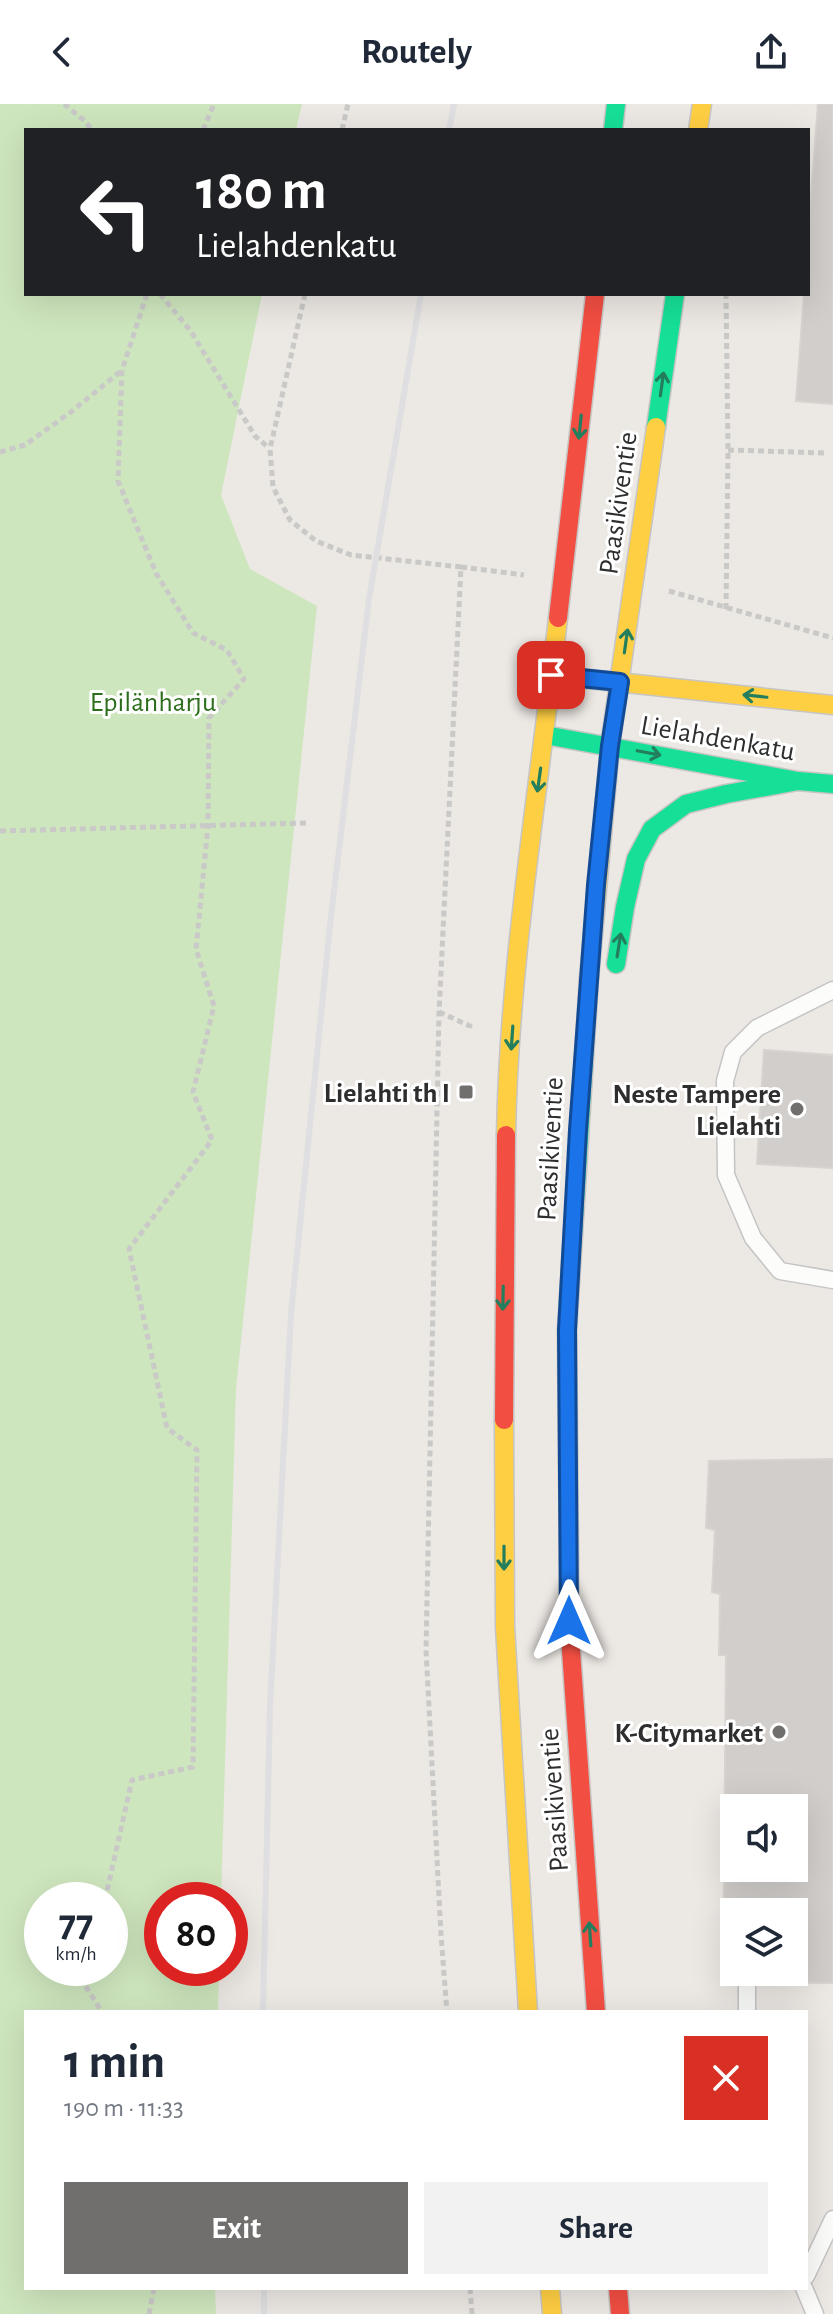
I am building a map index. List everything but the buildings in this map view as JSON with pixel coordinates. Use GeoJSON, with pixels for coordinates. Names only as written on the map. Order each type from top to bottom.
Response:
{"type":"FeatureCollection","features":[{"type":"Feature","properties":{"kind":"main road"},"geometry":{"type":"LineString","coordinates":[[613,128],[616,104]]}},
{"type":"Feature","properties":{"kind":"main road"},"geometry":{"type":"LineString","coordinates":[[698,128],[702,104]]}},
{"type":"Feature","properties":{"kind":"main road","name":"Paasikiventie"},"geometry":{"type":"LineString","coordinates":[[528,2010],[505,1627],[503,1318],[507,1096],[523,890],[545,735],[595,296]]}},
{"type":"Feature","properties":{"kind":"main road","name":"Paasikiventie"},"geometry":{"type":"LineString","coordinates":[[596,2010],[569,1621],[567,1330],[580,1102],[610,746],[675,296]]}},
{"type":"Feature","properties":{"kind":"main road","name":"Lielahdenkatu"},"geometry":{"type":"LineString","coordinates":[[551,675],[833,705]]}},
{"type":"Feature","properties":{"kind":"main road","name":"Lielahdenkatu"},"geometry":{"type":"LineString","coordinates":[[545,735],[798,781],[833,784]]}},
{"type":"Feature","properties":{"kind":"main road"},"geometry":{"type":"LineString","coordinates":[[613,980],[636,859],[652,829],[686,804],[798,781]]}},
{"type":"Feature","properties":{"kind":"main road"},"geometry":{"type":"LineString","coordinates":[[580,1102],[602,1037]]}},
{"type":"Feature","properties":{"kind":"main road"},"geometry":{"type":"LineString","coordinates":[[550,2290],[552,2314]]}},
{"type":"Feature","properties":{"kind":"main road"},"geometry":{"type":"LineString","coordinates":[[618,2290],[620,2314]]}},
{"type":"Feature","properties":{"kind":"lane"},"geometry":{"type":"LineString","coordinates":[[833,990],[757,1028],[733,1052],[725,1081],[726,1175],[753,1238],[780,1271],[833,1280]]}},
{"type":"Feature","properties":{"kind":"lane"},"geometry":{"type":"LineString","coordinates":[[747,1986],[747,2010]]}},
{"type":"Feature","properties":{"kind":"lane"},"geometry":{"type":"LineString","coordinates":[[808,2272],[833,2219]]}},
{"type":"Feature","properties":{"kind":"lane"},"geometry":{"type":"LineString","coordinates":[[805,2290],[815,2314]]}},
{"type":"Feature","properties":{"kind":"path"},"geometry":{"type":"LineString","coordinates":[[64,104],[90,128]]}},
{"type":"Feature","properties":{"kind":"path"},"geometry":{"type":"LineString","coordinates":[[71,104],[74,113]]}},
{"type":"Feature","properties":{"kind":"path"},"geometry":{"type":"LineString","coordinates":[[204,128],[214,104]]}},
{"type":"Feature","properties":{"kind":"path"},"geometry":{"type":"LineString","coordinates":[[342,128],[348,104]]}},
{"type":"Feature","properties":{"kind":"path"},"geometry":{"type":"LineString","coordinates":[[109,1882],[132,1780],[193,1767],[197,1450],[167,1428],[129,1249],[212,1140],[193,1092],[214,1006],[196,949],[208,826],[209,718],[244,679],[227,650],[193,633],[156,573],[118,481],[122,370],[146,296]]}},
{"type":"Feature","properties":{"kind":"path"},"geometry":{"type":"LineString","coordinates":[[162,296],[190,330],[255,436],[270,449]]}},
{"type":"Feature","properties":{"kind":"path"},"geometry":{"type":"LineString","coordinates":[[305,296],[270,449],[273,487],[290,520],[316,541],[351,555],[537,576]]}},
{"type":"Feature","properties":{"kind":"path"},"geometry":{"type":"LineString","coordinates":[[726,296],[726,609]]}},
{"type":"Feature","properties":{"kind":"path"},"geometry":{"type":"LineString","coordinates":[[0,452],[25,445],[122,370]]}},
{"type":"Feature","properties":{"kind":"path"},"geometry":{"type":"LineString","coordinates":[[728,450],[826,453]]}},
{"type":"Feature","properties":{"kind":"path"},"geometry":{"type":"LineString","coordinates":[[447,2010],[426,1650],[439,1012],[461,567]]}},
{"type":"Feature","properties":{"kind":"path"},"geometry":{"type":"LineString","coordinates":[[661,588],[833,638]]}},
{"type":"Feature","properties":{"kind":"path"},"geometry":{"type":"LineString","coordinates":[[0,831],[306,823]]}},
{"type":"Feature","properties":{"kind":"path"},"geometry":{"type":"LineString","coordinates":[[439,1012],[470,1026]]}},
{"type":"Feature","properties":{"kind":"path"},"geometry":{"type":"LineString","coordinates":[[86,1986],[101,2010]]}},
{"type":"Feature","properties":{"kind":"path"},"geometry":{"type":"LineString","coordinates":[[149,2314],[154,2290]]}},
{"type":"Feature","properties":{"kind":"path"},"geometry":{"type":"LineString","coordinates":[[470,2290],[472,2314]]}},
{"type":"Feature","properties":{"kind":"green space","name":"Epilänharju"},"geometry":{"type":"Polygon","coordinates":[[[0,104],[302,104],[296,128],[24,128],[24,296],[262,296],[221,495],[250,569],[317,606],[236,1389],[222,1882],[144,1882],[144,1986],[219,1986],[218,2010],[24,2010],[24,2290],[215,2290],[216,2314],[0,2314],[0,104]]]}},
{"type":"Feature","properties":{"kind":"railway"},"geometry":{"type":"LineString","coordinates":[[449,128],[454,104]]}},
{"type":"Feature","properties":{"kind":"railway"},"geometry":{"type":"LineString","coordinates":[[263,2010],[270,1706],[291,1314],[330,925],[369,599],[421,296]]}},
{"type":"Feature","properties":{"kind":"railway"},"geometry":{"type":"LineString","coordinates":[[264,2290],[264,2314]]}},
{"type":"Feature","properties":{"kind":"traffic: fast"},"geometry":{"type":"LineString","coordinates":[[613,128],[616,104]]}},
{"type":"Feature","properties":{"kind":"traffic: fast"},"geometry":{"type":"LineString","coordinates":[[656,427],[675,296]]}},
{"type":"Feature","properties":{"kind":"traffic: fast"},"geometry":{"type":"LineString","coordinates":[[545,735],[798,781],[833,784]]}},
{"type":"Feature","properties":{"kind":"traffic: fast"},"geometry":{"type":"LineString","coordinates":[[616,964],[636,859],[652,829],[686,804],[798,781]]}},
{"type":"Feature","properties":{"kind":"traffic: fast"},"geometry":{"type":"LineString","coordinates":[[569,1560],[567,1330],[589,978]]}},
{"type":"Feature","properties":{"kind":"traffic: slow"},"geometry":{"type":"LineString","coordinates":[[698,128],[702,104]]}},
{"type":"Feature","properties":{"kind":"traffic: slow"},"geometry":{"type":"LineString","coordinates":[[589,978],[610,746],[656,427]]}},
{"type":"Feature","properties":{"kind":"traffic: slow"},"geometry":{"type":"LineString","coordinates":[[506,1135],[519,941],[558,618]]}},
{"type":"Feature","properties":{"kind":"traffic: slow"},"geometry":{"type":"LineString","coordinates":[[551,675],[833,705]]}},
{"type":"Feature","properties":{"kind":"traffic: slow"},"geometry":{"type":"LineString","coordinates":[[504,1420],[505,1627],[528,2010]]}},
{"type":"Feature","properties":{"kind":"traffic: slow"},"geometry":{"type":"LineString","coordinates":[[550,2290],[552,2314]]}},
{"type":"Feature","properties":{"kind":"traffic: jam"},"geometry":{"type":"LineString","coordinates":[[558,618],[595,296]]}},
{"type":"Feature","properties":{"kind":"traffic: jam"},"geometry":{"type":"LineString","coordinates":[[504,1420],[506,1135]]}},
{"type":"Feature","properties":{"kind":"traffic: jam"},"geometry":{"type":"LineString","coordinates":[[569,1560],[569,1621],[596,2010]]}},
{"type":"Feature","properties":{"kind":"traffic: jam"},"geometry":{"type":"LineString","coordinates":[[618,2290],[620,2314]]}},
{"type":"Feature","properties":{"kind":"place","name":"Lielahti th I"},"geometry":{"type":"Point","coordinates":[466,1092]}},
{"type":"Feature","properties":{"kind":"place","name":"Neste Tampere Lielahti"},"geometry":{"type":"Point","coordinates":[797,1109]}},
{"type":"Feature","properties":{"kind":"place","name":"K-Citymarket"},"geometry":{"type":"Point","coordinates":[779,1732]}},
{"type":"Feature","properties":{"kind":"route"},"geometry":{"type":"LineString","coordinates":[[551,675],[620,682],[610,746],[596,885],[567,1330],[569,1621]]}}]}
